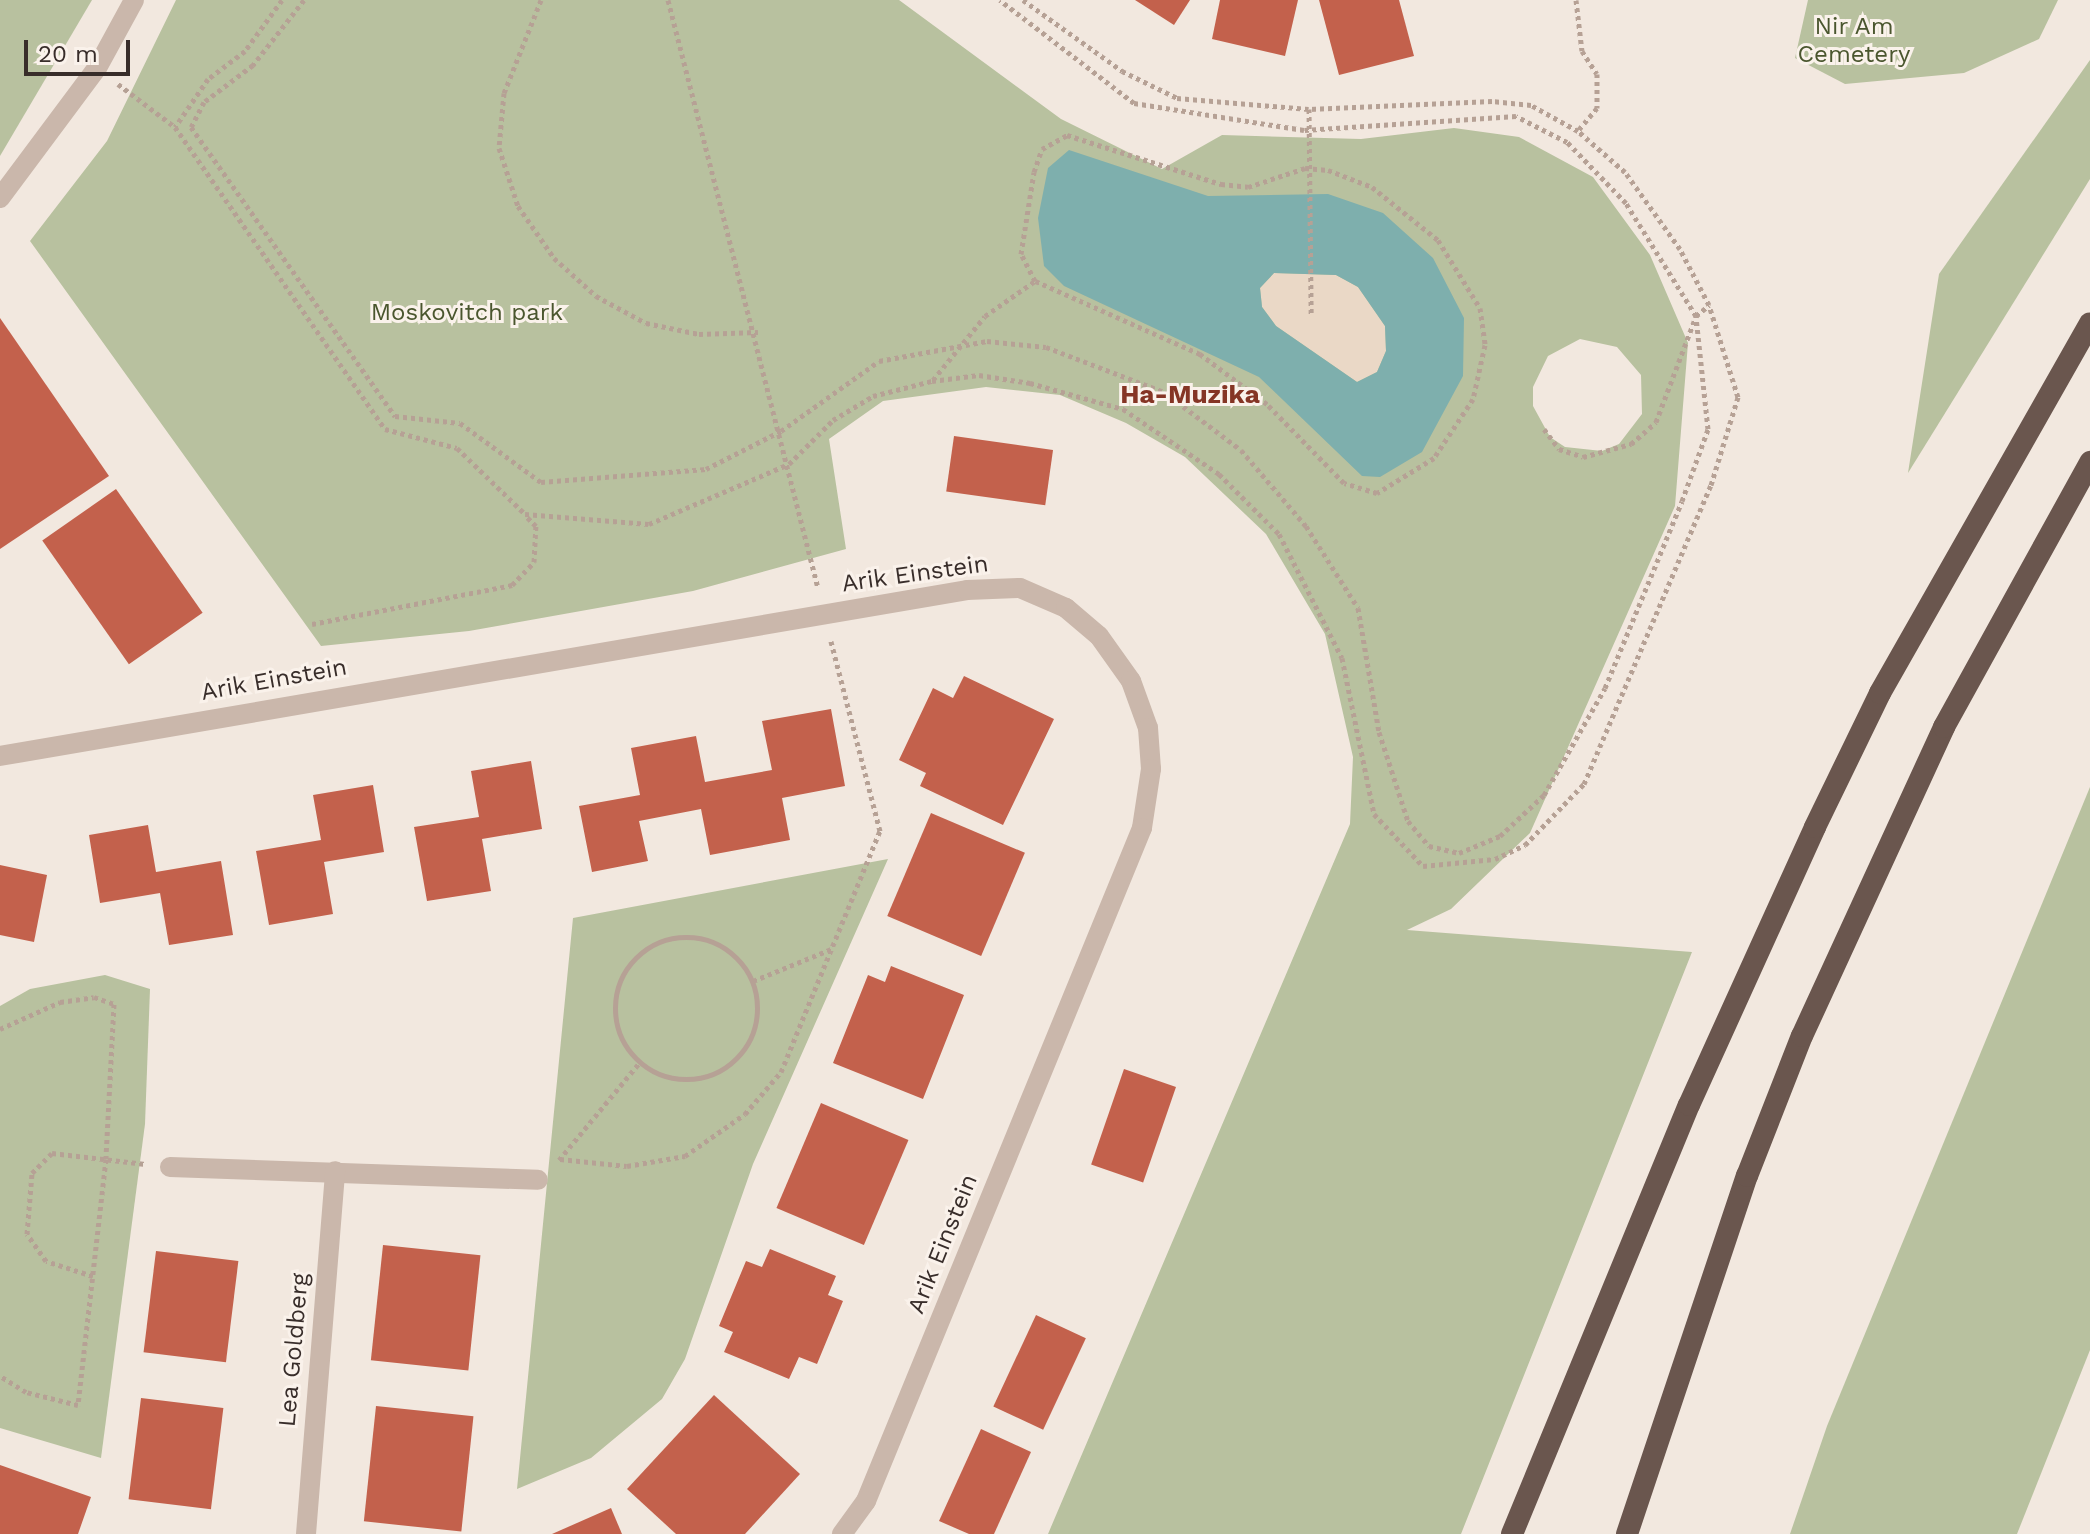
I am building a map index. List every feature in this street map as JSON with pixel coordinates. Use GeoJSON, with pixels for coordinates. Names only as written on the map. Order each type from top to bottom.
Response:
{"type":"FeatureCollection","features":[{"type":"Feature","properties":{"kind":"highway"},"geometry":{"type":"LineString","coordinates":[[1512,1534],[1689,1105],[1822,814],[1948,569],[2090,323]]}},
{"type":"Feature","properties":{"kind":"highway"},"geometry":{"type":"LineString","coordinates":[[1627,1534],[1747,1176],[1802,1036],[1944,727],[2090,462]]}},
{"type":"Feature","properties":{"kind":"street"},"geometry":{"type":"LineString","coordinates":[[0,198],[97,68],[134,0]]}},
{"type":"Feature","properties":{"kind":"street","name":"Arik Einstein"},"geometry":{"type":"LineString","coordinates":[[0,756],[967,590],[1020,588],[1066,608],[1099,636],[1131,681],[1148,728],[1151,769],[1142,828],[866,1501],[842,1534]]}},
{"type":"Feature","properties":{"kind":"street"},"geometry":{"type":"LineString","coordinates":[[170,1167],[538,1180]]}},
{"type":"Feature","properties":{"kind":"street","name":"Lea Goldberg"},"geometry":{"type":"LineString","coordinates":[[306,1534],[335,1171]]}},
{"type":"Feature","properties":{"kind":"path"},"geometry":{"type":"LineString","coordinates":[[175,127],[208,79],[245,51],[282,0]]}},
{"type":"Feature","properties":{"kind":"path"},"geometry":{"type":"LineString","coordinates":[[304,0],[253,65],[204,102],[191,127],[395,416],[460,423],[541,482],[706,469],[781,431],[879,361],[957,345],[1046,347],[1164,392],[1241,450],[1306,526],[1358,608],[1379,732],[1408,821],[1429,846],[1459,853],[1500,836],[1544,795],[1605,688],[1708,429],[1696,316],[1626,203],[1567,142],[1516,116],[1304,130],[1134,103],[1000,0]]}},
{"type":"Feature","properties":{"kind":"path"},"geometry":{"type":"LineString","coordinates":[[541,0],[504,93],[499,148],[518,206],[554,258],[586,287],[646,323],[699,334],[758,332]]}},
{"type":"Feature","properties":{"kind":"path"},"geometry":{"type":"LineString","coordinates":[[525,514],[649,524],[789,464],[833,420],[873,396],[932,381],[979,375],[1084,395],[1123,409],[1219,474],[1279,534],[1327,617],[1374,814],[1423,866],[1467,862],[1525,845],[1584,784],[1711,485],[1738,397],[1709,305],[1680,249],[1625,172],[1578,131],[1531,105],[1492,101],[1309,109],[1177,98],[1122,71],[1023,0]]}},
{"type":"Feature","properties":{"kind":"path"},"geometry":{"type":"LineString","coordinates":[[1576,0],[1582,51],[1597,74],[1597,108],[1578,131]]}},
{"type":"Feature","properties":{"kind":"path"},"geometry":{"type":"LineString","coordinates":[[97,68],[175,127],[385,429],[457,448],[536,526],[534,562],[512,585],[312,624]]}},
{"type":"Feature","properties":{"kind":"path"},"geometry":{"type":"LineString","coordinates":[[1309,109],[1304,130],[1311,315]]}},
{"type":"Feature","properties":{"kind":"path"},"geometry":{"type":"LineString","coordinates":[[1067,135],[1221,184],[1248,187],[1305,168],[1372,187],[1438,240],[1480,308],[1484,373],[1473,399],[1434,458],[1405,482],[1377,493],[1344,483],[1267,404],[1200,354],[1035,281],[1021,254],[1034,172],[1042,149],[1067,135]]}},
{"type":"Feature","properties":{"kind":"path"},"geometry":{"type":"LineString","coordinates":[[932,381],[957,345],[1035,281]]}},
{"type":"Feature","properties":{"kind":"path"},"geometry":{"type":"LineString","coordinates":[[1544,429],[1559,449],[1583,457],[1631,444],[1656,422],[1676,383],[1696,316],[1709,305]]}},
{"type":"Feature","properties":{"kind":"path"},"geometry":{"type":"LineString","coordinates":[[701,937],[723,945],[753,981],[755,1028],[728,1067],[683,1080],[640,1062],[624,1044],[615,998],[635,957],[654,943],[701,937]]}},
{"type":"Feature","properties":{"kind":"path"},"geometry":{"type":"LineString","coordinates":[[753,981],[835,947]]}},
{"type":"Feature","properties":{"kind":"path"},"geometry":{"type":"LineString","coordinates":[[0,1029],[60,1002],[94,997],[114,1004],[106,1159],[78,1405],[26,1392],[0,1376]]}},
{"type":"Feature","properties":{"kind":"path"},"geometry":{"type":"LineString","coordinates":[[538,1180],[640,1062]]}},
{"type":"Feature","properties":{"kind":"path"},"geometry":{"type":"LineString","coordinates":[[93,1276],[46,1261],[27,1234],[25,1203],[32,1173],[52,1153],[170,1167]]}},
{"type":"Feature","properties":{"kind":"green space"},"geometry":{"type":"Polygon","coordinates":[[[0,0],[92,0],[0,156],[0,0]]]}},
{"type":"Feature","properties":{"kind":"green space","name":"Moskovitch park"},"geometry":{"type":"Polygon","coordinates":[[[176,0],[899,0],[1061,119],[1162,169],[1222,135],[1361,139],[1454,128],[1519,137],[1593,177],[1650,255],[1688,343],[1675,506],[1530,833],[1451,909],[1407,930],[1692,952],[1461,1534],[1048,1534],[1350,824],[1353,757],[1325,634],[1266,534],[1185,457],[1126,423],[1060,395],[986,387],[883,401],[829,439],[846,549],[693,591],[469,631],[321,646],[30,241],[107,141],[176,0]],[[1580,339],[1548,356],[1533,387],[1533,406],[1550,437],[1565,447],[1602,451],[1619,444],[1642,414],[1641,375],[1617,347],[1580,339]]]}},
{"type":"Feature","properties":{"kind":"green space","name":"Nir Am Cemetery"},"geometry":{"type":"Polygon","coordinates":[[[1808,0],[2058,0],[2039,39],[1964,73],[1845,84],[1795,58],[1808,0]]]}},
{"type":"Feature","properties":{"kind":"green space"},"geometry":{"type":"Polygon","coordinates":[[[2090,60],[2090,179],[1908,473],[1939,274],[2090,60]]]}},
{"type":"Feature","properties":{"kind":"green space"},"geometry":{"type":"Polygon","coordinates":[[[2090,787],[2090,1350],[2017,1534],[1790,1534],[1827,1426],[2090,787]]]}},
{"type":"Feature","properties":{"kind":"green space"},"geometry":{"type":"Polygon","coordinates":[[[888,859],[753,1164],[685,1359],[662,1399],[591,1458],[517,1489],[573,918],[888,859]]]}},
{"type":"Feature","properties":{"kind":"green space"},"geometry":{"type":"Polygon","coordinates":[[[105,975],[150,989],[145,1124],[101,1458],[0,1428],[0,1006],[30,989],[105,975]]]}},
{"type":"Feature","properties":{"kind":"shaded area"},"geometry":{"type":"Polygon","coordinates":[[[1274,273],[1336,275],[1358,287],[1385,326],[1386,351],[1377,372],[1357,382],[1276,326],[1262,307],[1260,288],[1274,273]]]}},
{"type":"Feature","properties":{"kind":"water"},"geometry":{"type":"Polygon","coordinates":[[[1069,150],[1208,196],[1328,194],[1383,213],[1433,258],[1464,318],[1463,376],[1422,452],[1380,477],[1362,476],[1259,377],[1064,286],[1044,266],[1038,218],[1048,168],[1069,150]],[[1274,273],[1260,288],[1262,307],[1276,326],[1357,382],[1377,372],[1386,351],[1385,326],[1358,287],[1336,275],[1274,273]]]}},
{"type":"Feature","properties":{"kind":"building"},"geometry":{"type":"Polygon","coordinates":[[[1135,0],[1190,0],[1174,25],[1135,0]]]}},
{"type":"Feature","properties":{"kind":"building"},"geometry":{"type":"Polygon","coordinates":[[[1220,0],[1298,0],[1285,56],[1212,39],[1220,0]]]}},
{"type":"Feature","properties":{"kind":"building"},"geometry":{"type":"Polygon","coordinates":[[[1319,0],[1399,0],[1414,56],[1339,75],[1319,0]]]}},
{"type":"Feature","properties":{"kind":"building"},"geometry":{"type":"Polygon","coordinates":[[[0,318],[109,476],[0,549],[0,318]]]}},
{"type":"Feature","properties":{"kind":"building"},"geometry":{"type":"Polygon","coordinates":[[[954,436],[1053,450],[1045,505],[946,491],[954,436]]]}},
{"type":"Feature","properties":{"kind":"building"},"geometry":{"type":"Polygon","coordinates":[[[116,489],[203,613],[129,664],[42,541],[116,489]]]}},
{"type":"Feature","properties":{"kind":"building"},"geometry":{"type":"Polygon","coordinates":[[[964,676],[1054,719],[1003,825],[920,786],[926,773],[899,760],[933,688],[953,698],[964,676]]]}},
{"type":"Feature","properties":{"kind":"building"},"geometry":{"type":"Polygon","coordinates":[[[831,709],[845,786],[782,798],[790,840],[710,855],[701,809],[639,821],[648,861],[592,872],[579,806],[640,795],[631,748],[696,736],[705,782],[772,770],[762,721],[831,709]]]}},
{"type":"Feature","properties":{"kind":"building"},"geometry":{"type":"Polygon","coordinates":[[[531,761],[542,829],[482,839],[491,891],[427,901],[414,827],[479,817],[471,771],[531,761]]]}},
{"type":"Feature","properties":{"kind":"building"},"geometry":{"type":"Polygon","coordinates":[[[373,785],[384,852],[324,862],[333,914],[269,925],[256,851],[321,840],[313,795],[373,785]]]}},
{"type":"Feature","properties":{"kind":"building"},"geometry":{"type":"Polygon","coordinates":[[[931,813],[1025,853],[981,956],[887,916],[931,813]]]}},
{"type":"Feature","properties":{"kind":"building"},"geometry":{"type":"Polygon","coordinates":[[[148,825],[156,872],[221,861],[233,935],[169,945],[160,893],[100,903],[89,835],[148,825]]]}},
{"type":"Feature","properties":{"kind":"building"},"geometry":{"type":"Polygon","coordinates":[[[0,865],[47,875],[34,942],[0,935],[0,865]]]}},
{"type":"Feature","properties":{"kind":"building"},"geometry":{"type":"Polygon","coordinates":[[[891,966],[964,995],[923,1099],[833,1063],[868,975],[885,982],[891,966]]]}},
{"type":"Feature","properties":{"kind":"building"},"geometry":{"type":"Polygon","coordinates":[[[1124,1069],[1176,1087],[1143,1182],[1091,1164],[1124,1069]]]}},
{"type":"Feature","properties":{"kind":"building"},"geometry":{"type":"Polygon","coordinates":[[[821,1103],[908,1140],[864,1245],[776,1208],[821,1103]]]}},
{"type":"Feature","properties":{"kind":"building"},"geometry":{"type":"Polygon","coordinates":[[[383,1245],[480,1255],[468,1371],[371,1360],[383,1245]]]}},
{"type":"Feature","properties":{"kind":"building"},"geometry":{"type":"Polygon","coordinates":[[[770,1249],[836,1276],[828,1295],[843,1301],[817,1364],[799,1357],[789,1379],[724,1352],[733,1332],[719,1326],[746,1261],[762,1267],[770,1249]]]}},
{"type":"Feature","properties":{"kind":"building"},"geometry":{"type":"Polygon","coordinates":[[[156,1251],[238,1261],[226,1362],[144,1352],[156,1251]]]}},
{"type":"Feature","properties":{"kind":"building"},"geometry":{"type":"Polygon","coordinates":[[[1036,1315],[1086,1338],[1043,1430],[993,1407],[1036,1315]]]}},
{"type":"Feature","properties":{"kind":"building"},"geometry":{"type":"Polygon","coordinates":[[[714,1395],[800,1474],[745,1534],[676,1534],[627,1489],[714,1395]]]}},
{"type":"Feature","properties":{"kind":"building"},"geometry":{"type":"Polygon","coordinates":[[[141,1398],[223,1408],[211,1509],[129,1499],[141,1398]]]}},
{"type":"Feature","properties":{"kind":"building"},"geometry":{"type":"Polygon","coordinates":[[[376,1406],[473,1416],[461,1532],[364,1521],[376,1406]]]}},
{"type":"Feature","properties":{"kind":"building"},"geometry":{"type":"Polygon","coordinates":[[[981,1429],[1031,1452],[994,1534],[969,1534],[939,1521],[981,1429]]]}},
{"type":"Feature","properties":{"kind":"building"},"geometry":{"type":"Polygon","coordinates":[[[0,1465],[91,1497],[78,1534],[0,1534],[0,1465]]]}},
{"type":"Feature","properties":{"kind":"building"},"geometry":{"type":"Polygon","coordinates":[[[611,1508],[622,1534],[552,1534],[611,1508]]]}},
{"type":"Feature","properties":{"kind":"district","name":"Ha-Muzika"},"geometry":{"type":"Point","coordinates":[1190,395]}}]}
